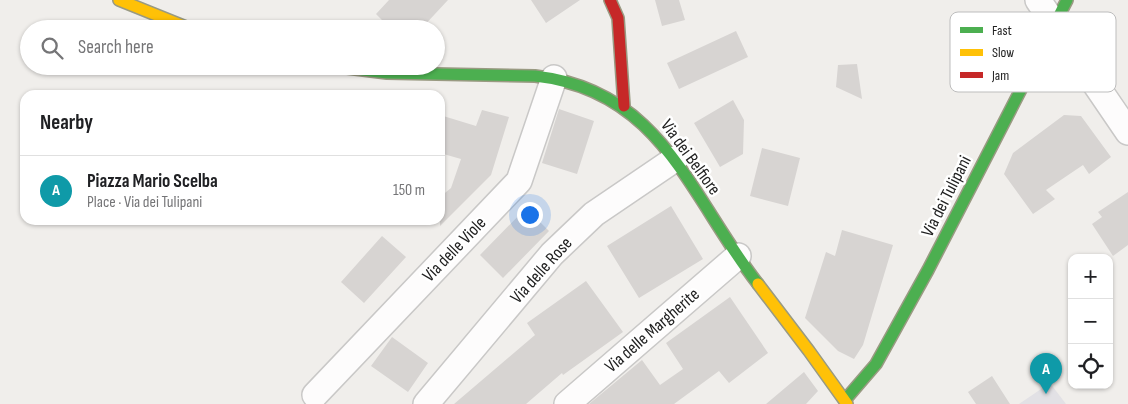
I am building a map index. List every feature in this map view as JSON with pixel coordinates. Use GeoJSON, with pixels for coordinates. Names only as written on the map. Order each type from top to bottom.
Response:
{"type":"FeatureCollection","features":[{"type":"Feature","properties":{"kind":"street"},"geometry":{"type":"LineString","coordinates":[[119,0],[169,20]]}},
{"type":"Feature","properties":{"kind":"street"},"geometry":{"type":"LineString","coordinates":[[610,0],[618,18],[624,106]]}},
{"type":"Feature","properties":{"kind":"street"},"geometry":{"type":"LineString","coordinates":[[1038,0],[1046,12]]}},
{"type":"Feature","properties":{"kind":"street","name":"Via dei Tulipani"},"geometry":{"type":"LineString","coordinates":[[1060,12],[1067,0]]}},
{"type":"Feature","properties":{"kind":"street","name":"Via dei Belfiore"},"geometry":{"type":"LineString","coordinates":[[445,74],[519,75],[554,78],[584,86],[624,106],[652,130],[675,159],[738,256],[846,402]]}},
{"type":"Feature","properties":{"kind":"street","name":"Via delle Viole"},"geometry":{"type":"LineString","coordinates":[[315,394],[519,181],[554,78]]}},
{"type":"Feature","properties":{"kind":"street","name":"Via dei Tulipani"},"geometry":{"type":"LineString","coordinates":[[846,402],[876,364],[928,270],[1019,92]]}},
{"type":"Feature","properties":{"kind":"street"},"geometry":{"type":"LineString","coordinates":[[1101,92],[1128,132]]}},
{"type":"Feature","properties":{"kind":"street","name":"Via delle Rose"},"geometry":{"type":"LineString","coordinates":[[426,404],[552,254],[594,214],[675,159]]}},
{"type":"Feature","properties":{"kind":"street","name":"Via delle Margherite"},"geometry":{"type":"LineString","coordinates":[[567,404],[738,256]]}},
{"type":"Feature","properties":{"kind":"shaded area"},"geometry":{"type":"Polygon","coordinates":[[[1050,383],[1066,404],[1019,404],[1050,383]]]}},
{"type":"Feature","properties":{"kind":"building"},"geometry":{"type":"Polygon","coordinates":[[[389,0],[448,0],[429,20],[382,20],[376,14],[389,0]]]}},
{"type":"Feature","properties":{"kind":"building"},"geometry":{"type":"Polygon","coordinates":[[[531,0],[580,0],[546,23],[531,0]]]}},
{"type":"Feature","properties":{"kind":"building"},"geometry":{"type":"Polygon","coordinates":[[[655,0],[679,0],[685,20],[662,26],[655,0]]]}},
{"type":"Feature","properties":{"kind":"building"},"geometry":{"type":"Polygon","coordinates":[[[736,31],[748,57],[679,89],[667,63],[736,31]]]}},
{"type":"Feature","properties":{"kind":"building"},"geometry":{"type":"Polygon","coordinates":[[[857,64],[862,99],[836,87],[838,65],[857,64]]]}},
{"type":"Feature","properties":{"kind":"building"},"geometry":{"type":"Polygon","coordinates":[[[733,100],[744,120],[743,154],[720,167],[694,123],[733,100]]]}},
{"type":"Feature","properties":{"kind":"building"},"geometry":{"type":"Polygon","coordinates":[[[559,109],[594,121],[577,174],[542,163],[559,109]]]}},
{"type":"Feature","properties":{"kind":"building"},"geometry":{"type":"Polygon","coordinates":[[[482,110],[509,117],[491,175],[445,221],[445,193],[451,188],[461,159],[445,154],[445,117],[476,126],[482,110]]]}},
{"type":"Feature","properties":{"kind":"building"},"geometry":{"type":"Polygon","coordinates":[[[1064,115],[1081,116],[1111,157],[1089,174],[1083,165],[1046,190],[1055,199],[1033,214],[1004,174],[1013,153],[1064,115]]]}},
{"type":"Feature","properties":{"kind":"building"},"geometry":{"type":"Polygon","coordinates":[[[762,148],[800,158],[788,206],[750,196],[762,148]]]}},
{"type":"Feature","properties":{"kind":"building"},"geometry":{"type":"Polygon","coordinates":[[[1128,192],[1128,245],[1113,256],[1092,224],[1102,217],[1098,212],[1128,192]]]}},
{"type":"Feature","properties":{"kind":"building"},"geometry":{"type":"Polygon","coordinates":[[[671,206],[703,259],[639,298],[607,246],[671,206]]]}},
{"type":"Feature","properties":{"kind":"building"},"geometry":{"type":"Polygon","coordinates":[[[526,208],[549,231],[503,278],[480,255],[526,208]]]}},
{"type":"Feature","properties":{"kind":"building"},"geometry":{"type":"Polygon","coordinates":[[[842,230],[893,245],[863,345],[854,359],[838,351],[805,318],[826,252],[835,256],[842,230]]]}},
{"type":"Feature","properties":{"kind":"building"},"geometry":{"type":"Polygon","coordinates":[[[382,236],[406,257],[364,303],[341,282],[382,236]]]}},
{"type":"Feature","properties":{"kind":"building"},"geometry":{"type":"Polygon","coordinates":[[[586,281],[623,332],[563,375],[562,373],[526,404],[454,404],[535,335],[527,323],[586,281]]]}},
{"type":"Feature","properties":{"kind":"building"},"geometry":{"type":"Polygon","coordinates":[[[730,297],[768,353],[729,383],[719,371],[674,404],[589,404],[642,360],[660,385],[683,369],[666,343],[730,297]]]}},
{"type":"Feature","properties":{"kind":"building"},"geometry":{"type":"Polygon","coordinates":[[[392,337],[428,363],[408,392],[371,366],[392,337]]]}},
{"type":"Feature","properties":{"kind":"building"},"geometry":{"type":"Polygon","coordinates":[[[804,372],[818,391],[806,404],[766,404],[804,372]]]}},
{"type":"Feature","properties":{"kind":"building"},"geometry":{"type":"Polygon","coordinates":[[[992,376],[1010,404],[976,404],[968,392],[992,376]]]}},
{"type":"Feature","properties":{"kind":"traffic: fast"},"geometry":{"type":"LineString","coordinates":[[1061,12],[1067,0]]}},
{"type":"Feature","properties":{"kind":"traffic: fast"},"geometry":{"type":"LineString","coordinates":[[445,74],[535,76],[578,85],[614,102],[643,125],[669,153],[758,284]]}},
{"type":"Feature","properties":{"kind":"traffic: fast"},"geometry":{"type":"LineString","coordinates":[[845,400],[876,364],[928,270],[1020,92]]}},
{"type":"Feature","properties":{"kind":"traffic: slow"},"geometry":{"type":"LineString","coordinates":[[119,0],[169,20]]}},
{"type":"Feature","properties":{"kind":"traffic: slow"},"geometry":{"type":"LineString","coordinates":[[758,284],[847,404]]}},
{"type":"Feature","properties":{"kind":"traffic: jam"},"geometry":{"type":"LineString","coordinates":[[610,0],[618,18],[624,106]]}},
{"type":"Feature","properties":{"kind":"place","name":"Piazza Mario Scelba"},"geometry":{"type":"Point","coordinates":[1046,394]}}]}
